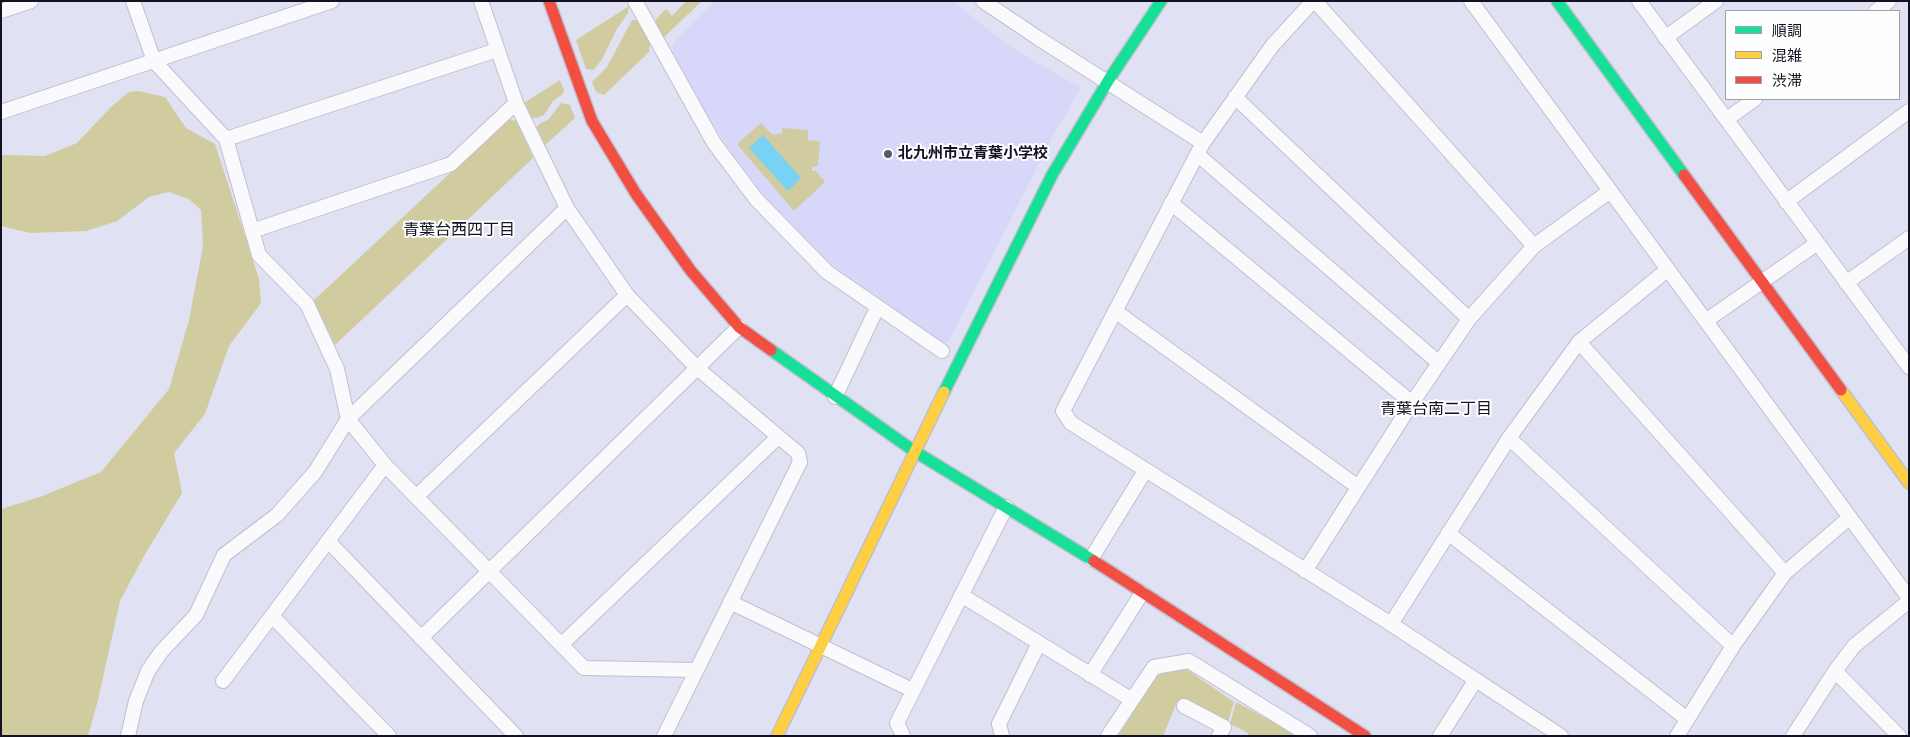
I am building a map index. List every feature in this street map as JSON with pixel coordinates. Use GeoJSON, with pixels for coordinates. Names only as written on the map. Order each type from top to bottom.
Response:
{"type":"FeatureCollection","features":[{"type":"Feature","properties":{"kind":"street"},"geometry":{"type":"LineString","coordinates":[[1,11],[31,1]]}},
{"type":"Feature","properties":{"kind":"street"},"geometry":{"type":"LineString","coordinates":[[133,1],[154,61],[226,139],[259,255],[307,304],[337,369],[348,419],[385,465],[584,668],[697,670]]}},
{"type":"Feature","properties":{"kind":"street"},"geometry":{"type":"LineString","coordinates":[[1,112],[332,1]]}},
{"type":"Feature","properties":{"kind":"street"},"geometry":{"type":"LineString","coordinates":[[481,1],[516,103],[566,208],[627,295],[697,368],[798,453],[800,462],[664,736]]}},
{"type":"Feature","properties":{"kind":"street"},"geometry":{"type":"LineString","coordinates":[[549,1],[592,122],[647,210],[691,271],[739,327],[835,397],[914,451],[1091,559],[1365,736]]}},
{"type":"Feature","properties":{"kind":"street"},"geometry":{"type":"LineString","coordinates":[[635,1],[714,143],[756,199],[827,272],[877,308],[942,350]]}},
{"type":"Feature","properties":{"kind":"street"},"geometry":{"type":"LineString","coordinates":[[983,1],[1108,82],[1200,149],[1439,363]]}},
{"type":"Feature","properties":{"kind":"street"},"geometry":{"type":"LineString","coordinates":[[777,736],[914,451],[1052,175],[1108,82],[1161,1]]}},
{"type":"Feature","properties":{"kind":"street"},"geometry":{"type":"LineString","coordinates":[[1534,246],[1314,1],[1272,46],[1234,97],[1200,149],[1063,411],[1071,423],[1390,624],[1561,736]]}},
{"type":"Feature","properties":{"kind":"street"},"geometry":{"type":"LineString","coordinates":[[1471,1],[1667,270],[1707,320],[1909,600],[1854,646],[1835,671],[1793,736]]}},
{"type":"Feature","properties":{"kind":"street"},"geometry":{"type":"LineString","coordinates":[[1557,1],[1909,483]]}},
{"type":"Feature","properties":{"kind":"street"},"geometry":{"type":"LineString","coordinates":[[1639,1],[1727,119],[1816,244],[1907,362]]}},
{"type":"Feature","properties":{"kind":"street"},"geometry":{"type":"LineString","coordinates":[[1666,38],[1716,1]]}},
{"type":"Feature","properties":{"kind":"street"},"geometry":{"type":"LineString","coordinates":[[1877,10],[1890,1]]}},
{"type":"Feature","properties":{"kind":"street"},"geometry":{"type":"LineString","coordinates":[[226,139],[497,50]]}},
{"type":"Feature","properties":{"kind":"street"},"geometry":{"type":"LineString","coordinates":[[1234,97],[1469,319]]}},
{"type":"Feature","properties":{"kind":"street"},"geometry":{"type":"LineString","coordinates":[[1727,119],[1754,100]]}},
{"type":"Feature","properties":{"kind":"street"},"geometry":{"type":"LineString","coordinates":[[252,231],[451,164],[516,103]]}},
{"type":"Feature","properties":{"kind":"street"},"geometry":{"type":"LineString","coordinates":[[1786,202],[1909,111]]}},
{"type":"Feature","properties":{"kind":"street"},"geometry":{"type":"LineString","coordinates":[[1305,571],[1412,403],[1469,319],[1534,246],[1610,191]]}},
{"type":"Feature","properties":{"kind":"street"},"geometry":{"type":"LineString","coordinates":[[1172,203],[1412,403]]}},
{"type":"Feature","properties":{"kind":"street"},"geometry":{"type":"LineString","coordinates":[[128,736],[136,701],[148,671],[161,652],[196,615],[224,555],[277,515],[315,472],[348,419],[566,208]]}},
{"type":"Feature","properties":{"kind":"street"},"geometry":{"type":"LineString","coordinates":[[1846,283],[1909,238]]}},
{"type":"Feature","properties":{"kind":"street"},"geometry":{"type":"LineString","coordinates":[[1707,320],[1816,244]]}},
{"type":"Feature","properties":{"kind":"street"},"geometry":{"type":"LineString","coordinates":[[1390,624],[1509,438],[1579,342],[1667,270]]}},
{"type":"Feature","properties":{"kind":"street"},"geometry":{"type":"LineString","coordinates":[[417,496],[627,295]]}},
{"type":"Feature","properties":{"kind":"street"},"geometry":{"type":"LineString","coordinates":[[835,397],[877,308]]}},
{"type":"Feature","properties":{"kind":"street"},"geometry":{"type":"LineString","coordinates":[[1115,311],[1358,487]]}},
{"type":"Feature","properties":{"kind":"street"},"geometry":{"type":"LineString","coordinates":[[421,638],[739,327]]}},
{"type":"Feature","properties":{"kind":"street"},"geometry":{"type":"LineString","coordinates":[[1579,342],[1786,574]]}},
{"type":"Feature","properties":{"kind":"street"},"geometry":{"type":"LineString","coordinates":[[562,644],[778,436]]}},
{"type":"Feature","properties":{"kind":"street"},"geometry":{"type":"LineString","coordinates":[[1509,438],[1733,646]]}},
{"type":"Feature","properties":{"kind":"street"},"geometry":{"type":"LineString","coordinates":[[223,681],[385,465]]}},
{"type":"Feature","properties":{"kind":"street"},"geometry":{"type":"LineString","coordinates":[[1091,559],[1145,470]]}},
{"type":"Feature","properties":{"kind":"street"},"geometry":{"type":"LineString","coordinates":[[903,736],[897,723],[1006,506]]}},
{"type":"Feature","properties":{"kind":"street"},"geometry":{"type":"LineString","coordinates":[[1677,736],[1733,646],[1786,574],[1850,518]]}},
{"type":"Feature","properties":{"kind":"street"},"geometry":{"type":"LineString","coordinates":[[1448,533],[1687,719]]}},
{"type":"Feature","properties":{"kind":"street"},"geometry":{"type":"LineString","coordinates":[[328,541],[516,736]]}},
{"type":"Feature","properties":{"kind":"street"},"geometry":{"type":"LineString","coordinates":[[1090,675],[1142,593]]}},
{"type":"Feature","properties":{"kind":"street"},"geometry":{"type":"LineString","coordinates":[[961,595],[1132,700]]}},
{"type":"Feature","properties":{"kind":"street"},"geometry":{"type":"LineString","coordinates":[[730,602],[912,690]]}},
{"type":"Feature","properties":{"kind":"street"},"geometry":{"type":"LineString","coordinates":[[272,616],[389,736]]}},
{"type":"Feature","properties":{"kind":"street"},"geometry":{"type":"LineString","coordinates":[[1002,736],[999,724],[1039,643]]}},
{"type":"Feature","properties":{"kind":"street"},"geometry":{"type":"LineString","coordinates":[[1108,736],[1154,667],[1189,661],[1310,736]]}},
{"type":"Feature","properties":{"kind":"street"},"geometry":{"type":"LineString","coordinates":[[1835,671],[1899,736]]}},
{"type":"Feature","properties":{"kind":"street"},"geometry":{"type":"LineString","coordinates":[[1440,736],[1475,681]]}},
{"type":"Feature","properties":{"kind":"street"},"geometry":{"type":"LineString","coordinates":[[1184,706],[1224,727],[1219,736]]}},
{"type":"Feature","properties":{"kind":"shaded area"},"geometry":{"type":"Polygon","coordinates":[[[686,1],[702,1],[663,38],[655,23],[657,18],[666,9],[672,16],[686,1]]]}},
{"type":"Feature","properties":{"kind":"shaded area","name":"北九州市立青葉小学校"},"geometry":{"type":"Polygon","coordinates":[[[714,1],[954,1],[1014,49],[1081,88],[1055,132],[949,341],[937,342],[868,295],[806,243],[746,176],[696,97],[673,53],[673,44],[714,1]]]}},
{"type":"Feature","properties":{"kind":"shaded area"},"geometry":{"type":"Polygon","coordinates":[[[629,6],[628,13],[617,29],[602,59],[594,70],[586,69],[576,40],[629,6]]]}},
{"type":"Feature","properties":{"kind":"shaded area"},"geometry":{"type":"Polygon","coordinates":[[[632,20],[637,20],[650,44],[649,52],[604,95],[596,92],[592,82],[607,67],[632,20]]]}},
{"type":"Feature","properties":{"kind":"shaded area"},"geometry":{"type":"Polygon","coordinates":[[[560,80],[564,90],[563,94],[553,101],[544,115],[537,118],[529,117],[524,103],[560,80]]]}},
{"type":"Feature","properties":{"kind":"shaded area"},"geometry":{"type":"Polygon","coordinates":[[[138,91],[165,97],[186,128],[215,144],[259,279],[261,303],[229,346],[205,414],[174,453],[182,493],[144,556],[120,601],[88,736],[1,736],[1,509],[40,497],[101,472],[169,389],[189,320],[203,246],[201,210],[189,199],[169,192],[149,197],[117,221],[86,231],[30,233],[1,226],[1,155],[45,156],[77,143],[111,107],[129,92],[138,91]]]}},
{"type":"Feature","properties":{"kind":"shaded area"},"geometry":{"type":"Polygon","coordinates":[[[561,103],[570,105],[575,118],[543,147],[535,130],[539,124],[549,119],[561,103]]]}},
{"type":"Feature","properties":{"kind":"shaded area"},"geometry":{"type":"Polygon","coordinates":[[[508,119],[517,121],[533,158],[335,345],[313,301],[508,119]]]}},
{"type":"Feature","properties":{"kind":"shaded area"},"geometry":{"type":"Polygon","coordinates":[[[761,123],[773,135],[782,133],[782,128],[808,130],[808,140],[820,141],[818,166],[812,167],[812,171],[816,171],[825,182],[794,211],[737,144],[761,123]]]}},
{"type":"Feature","properties":{"kind":"shaded area"},"geometry":{"type":"Polygon","coordinates":[[[1186,669],[1234,702],[1228,722],[1186,703],[1177,702],[1163,736],[1118,736],[1155,678],[1162,673],[1186,669]]]}},
{"type":"Feature","properties":{"kind":"shaded area"},"geometry":{"type":"Polygon","coordinates":[[[1236,702],[1298,736],[1248,736],[1248,733],[1230,724],[1236,702]]]}},
{"type":"Feature","properties":{"kind":"water"},"geometry":{"type":"Polygon","coordinates":[[[763,135],[801,178],[788,191],[749,148],[763,135]]]}},
{"type":"Feature","properties":{"kind":"traffic: fast"},"geometry":{"type":"LineString","coordinates":[[944,392],[1052,175],[1108,81],[1161,1]]}},
{"type":"Feature","properties":{"kind":"traffic: fast"},"geometry":{"type":"LineString","coordinates":[[1557,1],[1684,175]]}},
{"type":"Feature","properties":{"kind":"traffic: fast"},"geometry":{"type":"LineString","coordinates":[[771,350],[914,451],[1094,561]]}},
{"type":"Feature","properties":{"kind":"traffic: slow"},"geometry":{"type":"LineString","coordinates":[[1841,390],[1909,483]]}},
{"type":"Feature","properties":{"kind":"traffic: slow"},"geometry":{"type":"LineString","coordinates":[[777,736],[944,392]]}},
{"type":"Feature","properties":{"kind":"traffic: jam"},"geometry":{"type":"LineString","coordinates":[[549,1],[592,121],[636,194],[691,271],[739,327],[771,350]]}},
{"type":"Feature","properties":{"kind":"traffic: jam"},"geometry":{"type":"LineString","coordinates":[[1684,175],[1841,390]]}},
{"type":"Feature","properties":{"kind":"traffic: jam"},"geometry":{"type":"LineString","coordinates":[[1094,561],[1365,736]]}},
{"type":"Feature","properties":{"kind":"place","name":"北九州市立青葉小学校"},"geometry":{"type":"Point","coordinates":[888,154]}},
{"type":"Feature","properties":{"kind":"district","name":"青葉台西四丁目"},"geometry":{"type":"Point","coordinates":[459,231]}},
{"type":"Feature","properties":{"kind":"district","name":"青葉台南二丁目"},"geometry":{"type":"Point","coordinates":[1436,410]}}]}
